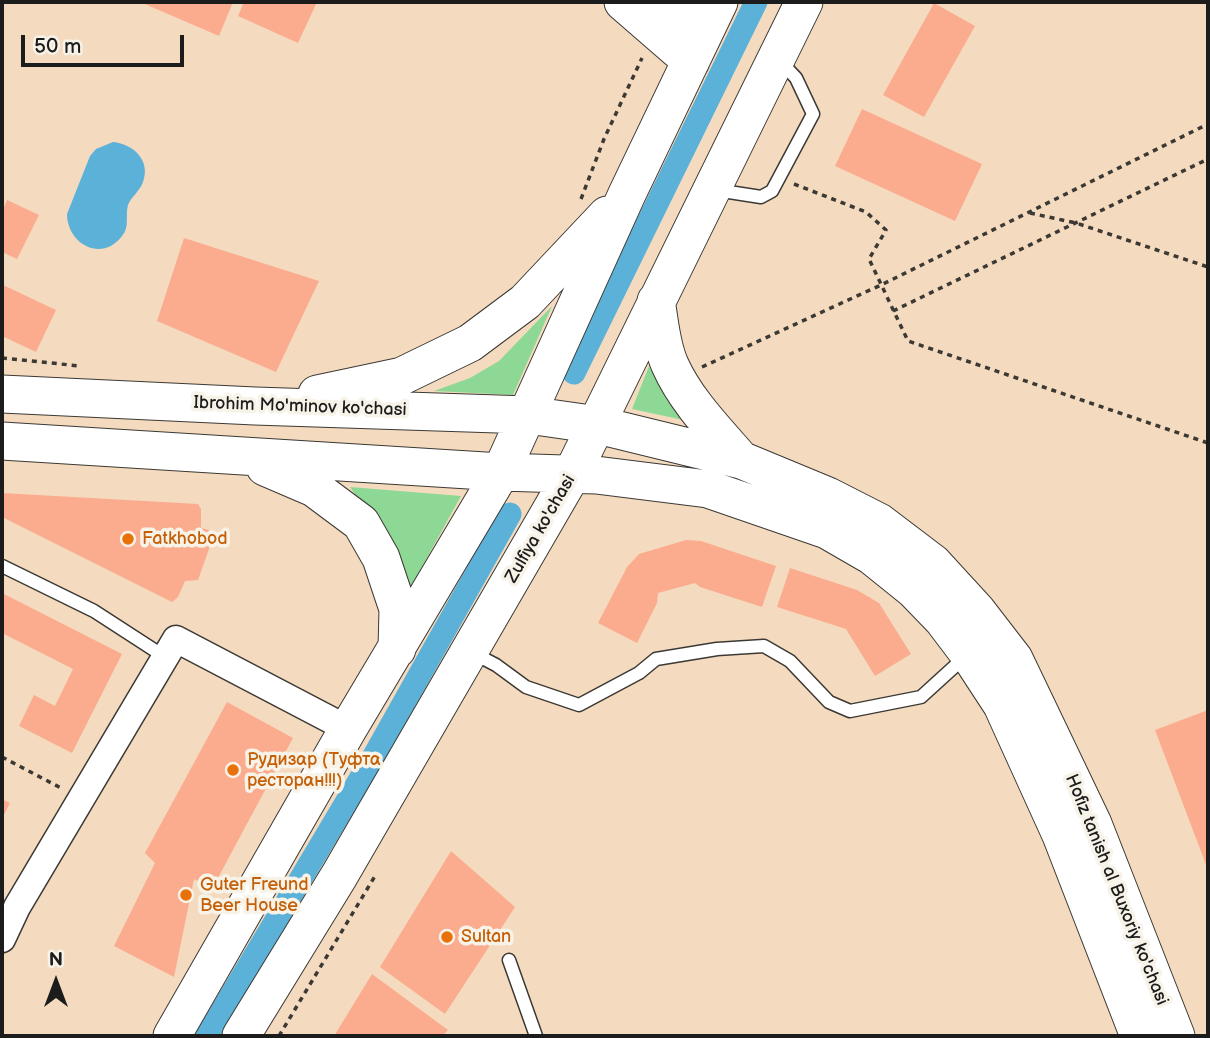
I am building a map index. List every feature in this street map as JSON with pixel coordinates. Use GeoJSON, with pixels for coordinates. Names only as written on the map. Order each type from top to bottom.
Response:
{"type":"FeatureCollection","features":[{"type":"Feature","properties":{"kind":"main road"},"geometry":{"type":"LineString","coordinates":[[172,1036],[348,729],[397,651],[501,472],[627,194],[705,32],[623,2]]}},
{"type":"Feature","properties":{"kind":"main road","name":"Zulfiya ko'chasi"},"geometry":{"type":"LineString","coordinates":[[240,1036],[339,876],[572,474],[804,2]]}},
{"type":"Feature","properties":{"kind":"main road"},"geometry":{"type":"LineString","coordinates":[[255,406],[402,376],[470,343],[525,302],[627,194]]}},
{"type":"Feature","properties":{"kind":"main road"},"geometry":{"type":"LineString","coordinates":[[656,301],[663,343],[670,365],[696,408],[741,460]]}},
{"type":"Feature","properties":{"kind":"main road","name":"Ibrohim Mo'minov ko'chasi"},"geometry":{"type":"LineString","coordinates":[[2,394],[528,415],[598,425]]}},
{"type":"Feature","properties":{"kind":"main road","name":"Hofiz tanish al Buxoriy ko'chasi"},"geometry":{"type":"LineString","coordinates":[[598,425],[741,460],[828,496],[879,522],[933,563],[977,611],[1014,659],[1093,824],[1176,1036]]}},
{"type":"Feature","properties":{"kind":"main road"},"geometry":{"type":"LineString","coordinates":[[2,442],[572,474]]}},
{"type":"Feature","properties":{"kind":"main road"},"geometry":{"type":"LineString","coordinates":[[239,455],[314,488],[361,523],[382,558],[398,609],[397,651]]}},
{"type":"Feature","properties":{"kind":"main road","name":"Hofiz tanish al Buxoriy ko'chasi"},"geometry":{"type":"LineString","coordinates":[[572,474],[708,489],[827,530],[893,571],[943,621],[1002,705],[1061,835],[1139,1036]]}},
{"type":"Feature","properties":{"kind":"street"},"geometry":{"type":"LineString","coordinates":[[2,939],[9,903],[81,799],[176,639],[348,729]]}},
{"type":"Feature","properties":{"kind":"lane"},"geometry":{"type":"LineString","coordinates":[[712,189],[761,197],[772,191],[813,114],[796,78],[777,58]]}},
{"type":"Feature","properties":{"kind":"lane"},"geometry":{"type":"LineString","coordinates":[[2,566],[94,611],[165,657]]}},
{"type":"Feature","properties":{"kind":"lane"},"geometry":{"type":"LineString","coordinates":[[470,652],[496,665],[526,687],[579,705],[639,673],[656,659],[717,649],[764,646],[790,661],[829,702],[850,711],[921,697],[968,653]]}},
{"type":"Feature","properties":{"kind":"lane"},"geometry":{"type":"LineString","coordinates":[[509,960],[536,1036]]}},
{"type":"Feature","properties":{"kind":"path"},"geometry":{"type":"LineString","coordinates":[[578,207],[604,139],[663,15]]}},
{"type":"Feature","properties":{"kind":"path"},"geometry":{"type":"LineString","coordinates":[[678,378],[880,285],[1208,124]]}},
{"type":"Feature","properties":{"kind":"path"},"geometry":{"type":"LineString","coordinates":[[893,311],[1208,159]]}},
{"type":"Feature","properties":{"kind":"path"},"geometry":{"type":"LineString","coordinates":[[778,178],[866,212],[886,230],[869,259],[908,341],[1208,443]]}},
{"type":"Feature","properties":{"kind":"path"},"geometry":{"type":"LineString","coordinates":[[1028,212],[1076,223],[1208,267]]}},
{"type":"Feature","properties":{"kind":"path"},"geometry":{"type":"LineString","coordinates":[[2,358],[84,367]]}},
{"type":"Feature","properties":{"kind":"path"},"geometry":{"type":"LineString","coordinates":[[2,757],[81,799]]}},
{"type":"Feature","properties":{"kind":"green space"},"geometry":{"type":"Polygon","coordinates":[[[552,306],[513,395],[434,391],[470,378],[499,361],[552,306]]]}},
{"type":"Feature","properties":{"kind":"green space"},"geometry":{"type":"Polygon","coordinates":[[[655,351],[688,421],[632,409],[655,351]]]}},
{"type":"Feature","properties":{"kind":"green space"},"geometry":{"type":"Polygon","coordinates":[[[350,487],[461,496],[408,592],[379,531],[350,487]]]}},
{"type":"Feature","properties":{"kind":"water"},"geometry":{"type":"Polygon","coordinates":[[[113,142],[128,146],[139,155],[145,167],[145,174],[142,185],[128,205],[124,233],[114,244],[96,249],[79,241],[73,234],[67,214],[90,156],[96,149],[113,142]]]}},
{"type":"Feature","properties":{"kind":"building"},"geometry":{"type":"Polygon","coordinates":[[[140,2],[233,2],[219,36],[140,2]]]}},
{"type":"Feature","properties":{"kind":"building"},"geometry":{"type":"Polygon","coordinates":[[[244,2],[317,2],[298,43],[238,16],[244,2]]]}},
{"type":"Feature","properties":{"kind":"building"},"geometry":{"type":"Polygon","coordinates":[[[934,3],[975,26],[924,117],[883,95],[934,3]]]}},
{"type":"Feature","properties":{"kind":"building"},"geometry":{"type":"Polygon","coordinates":[[[862,109],[982,164],[955,221],[835,166],[862,109]]]}},
{"type":"Feature","properties":{"kind":"building"},"geometry":{"type":"Polygon","coordinates":[[[7,200],[39,215],[17,259],[2,252],[2,212],[7,200]]]}},
{"type":"Feature","properties":{"kind":"building"},"geometry":{"type":"Polygon","coordinates":[[[184,238],[319,281],[276,372],[157,321],[184,238]]]}},
{"type":"Feature","properties":{"kind":"building"},"geometry":{"type":"Polygon","coordinates":[[[3,285],[56,310],[36,352],[2,336],[3,285]]]}},
{"type":"Feature","properties":{"kind":"building","name":"Fatkhobod"},"geometry":{"type":"Polygon","coordinates":[[[2,493],[198,504],[201,509],[201,528],[209,530],[209,549],[198,580],[185,581],[178,597],[172,602],[2,517],[2,493]]]}},
{"type":"Feature","properties":{"kind":"building"},"geometry":{"type":"Polygon","coordinates":[[[686,540],[701,541],[776,566],[762,607],[695,583],[658,593],[657,603],[637,643],[598,623],[627,567],[639,554],[686,540]]]}},
{"type":"Feature","properties":{"kind":"building"},"geometry":{"type":"Polygon","coordinates":[[[790,568],[857,590],[879,603],[911,654],[875,676],[846,629],[777,607],[790,568]]]}},
{"type":"Feature","properties":{"kind":"building"},"geometry":{"type":"Polygon","coordinates":[[[2,593],[122,654],[72,753],[19,726],[34,695],[55,706],[73,669],[2,633],[2,593]]]}},
{"type":"Feature","properties":{"kind":"building","name":"Рудизар (Туфта ресторан!!!)"},"geometry":{"type":"Polygon","coordinates":[[[227,702],[293,738],[212,889],[194,879],[174,977],[114,946],[155,863],[145,853],[227,702]]]}},
{"type":"Feature","properties":{"kind":"building"},"geometry":{"type":"Polygon","coordinates":[[[1208,710],[1208,870],[1155,730],[1208,710]]]}},
{"type":"Feature","properties":{"kind":"building"},"geometry":{"type":"Polygon","coordinates":[[[2,799],[10,803],[2,819],[2,799]]]}},
{"type":"Feature","properties":{"kind":"building","name":"Sultan"},"geometry":{"type":"Polygon","coordinates":[[[451,851],[515,907],[445,1014],[380,967],[451,851]]]}},
{"type":"Feature","properties":{"kind":"building"},"geometry":{"type":"Polygon","coordinates":[[[372,974],[448,1030],[442,1036],[334,1036],[372,974]]]}},
{"type":"Feature","properties":{"kind":"waterway"},"geometry":{"type":"LineString","coordinates":[[574,373],[756,2]]}},
{"type":"Feature","properties":{"kind":"waterway"},"geometry":{"type":"LineString","coordinates":[[207,1036],[375,754],[510,514]]}},
{"type":"Feature","properties":{"kind":"place","name":"Fatkhobod"},"geometry":{"type":"Point","coordinates":[128,539]}},
{"type":"Feature","properties":{"kind":"place","name":"Рудизар (Туфта ресторан!!!)"},"geometry":{"type":"Point","coordinates":[233,770]}},
{"type":"Feature","properties":{"kind":"place","name":"Guter Freund Beer House"},"geometry":{"type":"Point","coordinates":[186,895]}},
{"type":"Feature","properties":{"kind":"place","name":"Sultan"},"geometry":{"type":"Point","coordinates":[447,937]}}]}
